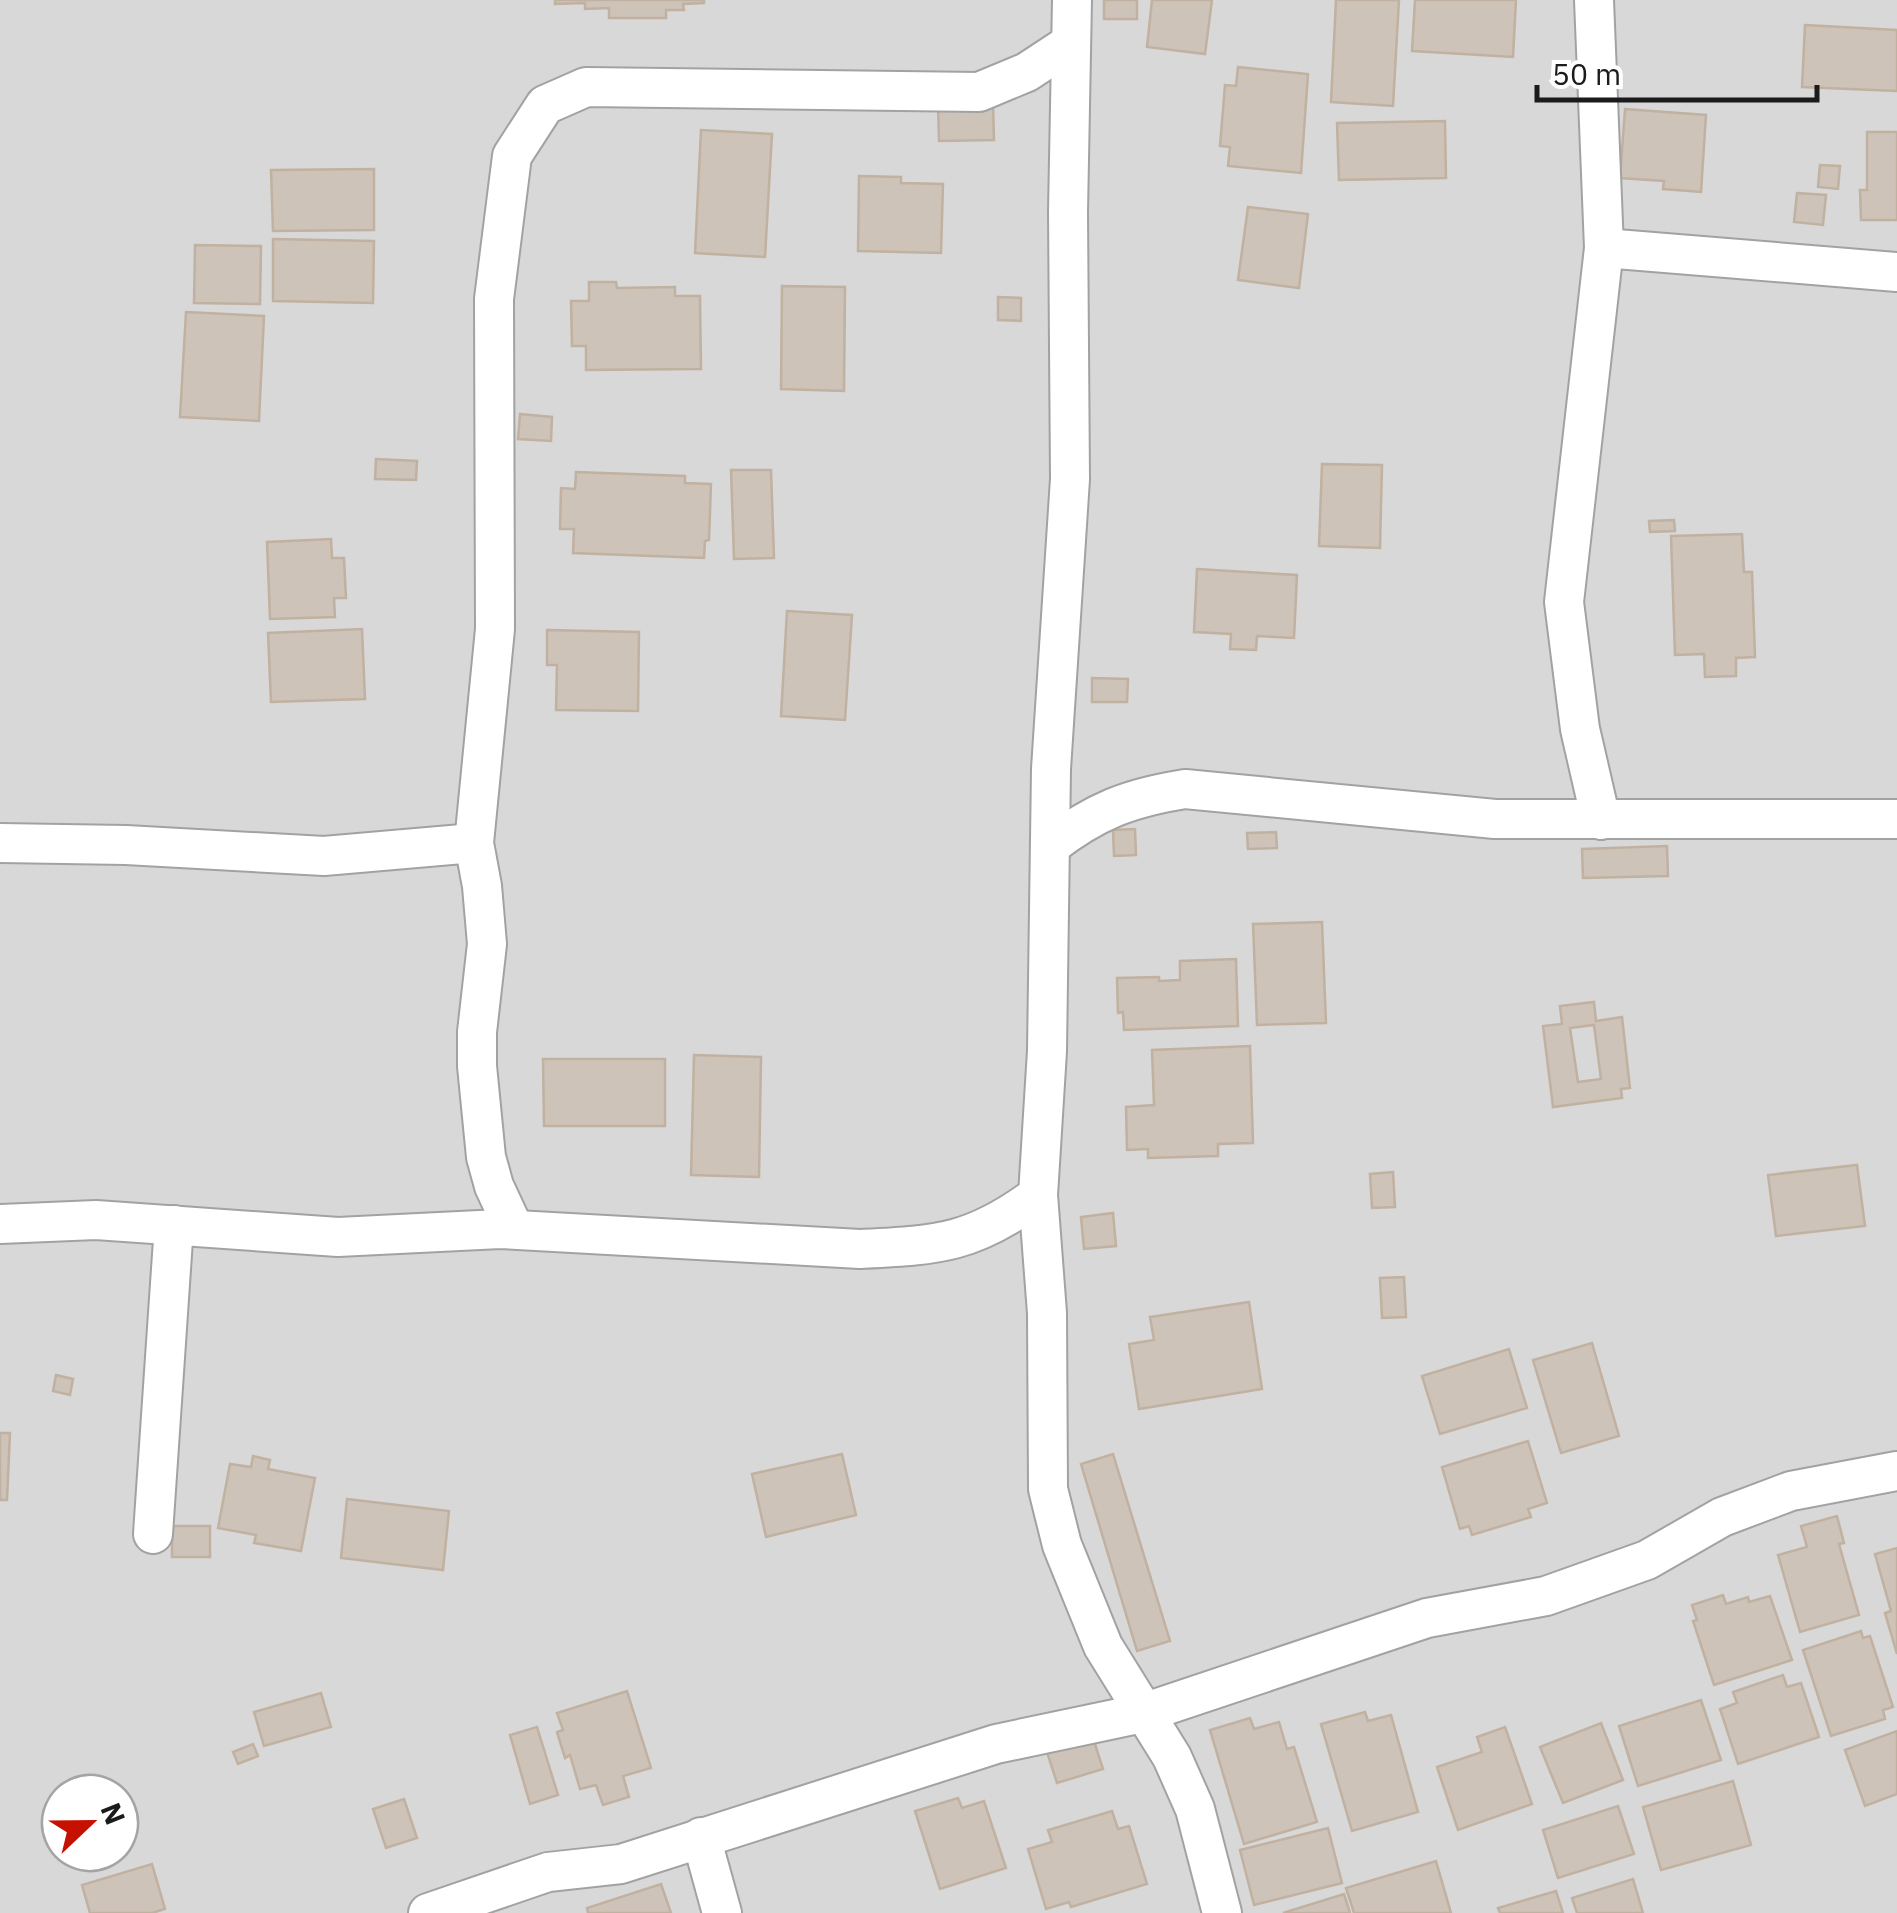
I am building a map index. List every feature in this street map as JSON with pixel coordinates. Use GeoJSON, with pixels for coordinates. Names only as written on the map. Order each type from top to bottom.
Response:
{"type":"FeatureCollection","features":[{"type":"Feature","properties":{"kind":"street"},"geometry":{"type":"LineString","coordinates":[[1072,0],[1068,212],[1070,479],[1052,769],[1047,1051],[1038,1196],[1047,1313],[1048,1489],[1062,1545],[1102,1646],[1172,1758],[1194,1810],[1222,1913]]}},
{"type":"Feature","properties":{"kind":"street"},"geometry":{"type":"LineString","coordinates":[[1594,0],[1604,248],[1564,602],[1580,729],[1601,820]]}},
{"type":"Feature","properties":{"kind":"street"},"geometry":{"type":"LineString","coordinates":[[514,1230],[486,1157],[477,1032],[487,944],[474,844],[495,629],[494,299],[512,156],[545,105],[586,88],[978,92],[1027,72],[1072,44]]}},
{"type":"Feature","properties":{"kind":"street"},"geometry":{"type":"LineString","coordinates":[[1604,248],[1897,272]]}},
{"type":"Feature","properties":{"kind":"street"},"geometry":{"type":"LineString","coordinates":[[1050,846],[1103,810],[1140,796],[1186,789],[1495,819],[1897,819]]}},
{"type":"Feature","properties":{"kind":"street"},"geometry":{"type":"LineString","coordinates":[[0,842],[324,856],[474,844]]}},
{"type":"Feature","properties":{"kind":"street"},"geometry":{"type":"LineString","coordinates":[[0,1224],[96,1220],[338,1238],[514,1230],[860,1249],[919,1246],[968,1237],[1006,1219],[1038,1196]]}},
{"type":"Feature","properties":{"kind":"street"},"geometry":{"type":"LineString","coordinates":[[154,1534],[174,1225]]}},
{"type":"Feature","properties":{"kind":"street"},"geometry":{"type":"LineString","coordinates":[[428,1913],[548,1872],[621,1864],[996,1744],[1143,1713],[1427,1618],[1546,1596],[1647,1560],[1722,1517],[1790,1491],[1897,1471]]}},
{"type":"Feature","properties":{"kind":"street"},"geometry":{"type":"LineString","coordinates":[[701,1836],[722,1913]]}},
{"type":"Feature","properties":{"kind":"shaded area"},"geometry":{"type":"Polygon","coordinates":[[[0,0],[1897,0],[1897,1913],[0,1913],[0,0]]]}},
{"type":"Feature","properties":{"kind":"building"},"geometry":{"type":"Polygon","coordinates":[[[555,0],[704,3],[683,4],[684,10],[666,10],[666,18],[609,18],[609,8],[585,9],[585,3],[555,4],[555,0]]]}},
{"type":"Feature","properties":{"kind":"building"},"geometry":{"type":"Polygon","coordinates":[[[1104,0],[1137,0],[1137,19],[1104,19],[1104,0]]]}},
{"type":"Feature","properties":{"kind":"building"},"geometry":{"type":"Polygon","coordinates":[[[1152,0],[1212,0],[1205,54],[1147,47],[1152,0]]]}},
{"type":"Feature","properties":{"kind":"building"},"geometry":{"type":"Polygon","coordinates":[[[1336,0],[1399,0],[1393,106],[1331,102],[1336,0]]]}},
{"type":"Feature","properties":{"kind":"building"},"geometry":{"type":"Polygon","coordinates":[[[1415,0],[1516,0],[1513,57],[1412,51],[1415,0]]]}},
{"type":"Feature","properties":{"kind":"building"},"geometry":{"type":"Polygon","coordinates":[[[1805,25],[1897,30],[1897,91],[1802,87],[1805,25]]]}},
{"type":"Feature","properties":{"kind":"building"},"geometry":{"type":"Polygon","coordinates":[[[1238,67],[1308,74],[1301,173],[1228,166],[1230,147],[1220,146],[1225,85],[1236,86],[1238,67]]]}},
{"type":"Feature","properties":{"kind":"building"},"geometry":{"type":"Polygon","coordinates":[[[993,104],[994,140],[939,141],[938,106],[993,104]]]}},
{"type":"Feature","properties":{"kind":"building"},"geometry":{"type":"Polygon","coordinates":[[[1625,109],[1706,115],[1701,192],[1663,189],[1664,181],[1620,178],[1625,109]]]}},
{"type":"Feature","properties":{"kind":"building"},"geometry":{"type":"Polygon","coordinates":[[[1445,121],[1446,178],[1339,180],[1337,123],[1445,121]]]}},
{"type":"Feature","properties":{"kind":"building"},"geometry":{"type":"Polygon","coordinates":[[[701,130],[772,134],[765,257],[695,253],[701,130]]]}},
{"type":"Feature","properties":{"kind":"building"},"geometry":{"type":"Polygon","coordinates":[[[1867,132],[1897,132],[1897,220],[1861,220],[1860,190],[1867,190],[1867,132]]]}},
{"type":"Feature","properties":{"kind":"building"},"geometry":{"type":"Polygon","coordinates":[[[1820,165],[1840,166],[1838,189],[1818,187],[1820,165]]]}},
{"type":"Feature","properties":{"kind":"building"},"geometry":{"type":"Polygon","coordinates":[[[374,169],[374,230],[273,231],[271,170],[374,169]]]}},
{"type":"Feature","properties":{"kind":"building"},"geometry":{"type":"Polygon","coordinates":[[[859,176],[943,184],[941,253],[858,251],[859,176]]]}},
{"type":"Feature","properties":{"kind":"building"},"geometry":{"type":"Polygon","coordinates":[[[1797,193],[1826,195],[1823,225],[1794,222],[1797,193]]]}},
{"type":"Feature","properties":{"kind":"building"},"geometry":{"type":"Polygon","coordinates":[[[1248,207],[1308,214],[1299,288],[1238,280],[1248,207]]]}},
{"type":"Feature","properties":{"kind":"building"},"geometry":{"type":"Polygon","coordinates":[[[273,239],[374,241],[373,303],[273,301],[273,239]]]}},
{"type":"Feature","properties":{"kind":"building"},"geometry":{"type":"Polygon","coordinates":[[[195,245],[261,246],[260,304],[194,303],[195,245]]]}},
{"type":"Feature","properties":{"kind":"building"},"geometry":{"type":"Polygon","coordinates":[[[589,282],[616,282],[617,288],[675,287],[675,296],[700,296],[701,369],[586,370],[586,346],[572,346],[571,301],[589,301],[589,282]]]}},
{"type":"Feature","properties":{"kind":"building"},"geometry":{"type":"Polygon","coordinates":[[[782,286],[845,287],[844,391],[781,389],[782,286]]]}},
{"type":"Feature","properties":{"kind":"building"},"geometry":{"type":"Polygon","coordinates":[[[998,297],[1021,298],[1021,321],[998,320],[998,297]]]}},
{"type":"Feature","properties":{"kind":"building"},"geometry":{"type":"Polygon","coordinates":[[[186,312],[264,316],[259,421],[180,417],[186,312]]]}},
{"type":"Feature","properties":{"kind":"building"},"geometry":{"type":"Polygon","coordinates":[[[520,414],[552,417],[551,441],[518,439],[520,414]]]}},
{"type":"Feature","properties":{"kind":"building"},"geometry":{"type":"Polygon","coordinates":[[[376,459],[417,461],[416,480],[375,479],[376,459]]]}},
{"type":"Feature","properties":{"kind":"building"},"geometry":{"type":"Polygon","coordinates":[[[1322,464],[1382,465],[1380,548],[1319,546],[1322,464]]]}},
{"type":"Feature","properties":{"kind":"building"},"geometry":{"type":"Polygon","coordinates":[[[731,470],[771,470],[774,558],[734,559],[731,470]]]}},
{"type":"Feature","properties":{"kind":"building"},"geometry":{"type":"Polygon","coordinates":[[[576,472],[685,476],[685,483],[711,484],[709,540],[705,541],[704,558],[573,553],[574,529],[560,529],[561,488],[575,489],[576,472]]]}},
{"type":"Feature","properties":{"kind":"building"},"geometry":{"type":"Polygon","coordinates":[[[1674,520],[1675,531],[1650,532],[1649,521],[1674,520]]]}},
{"type":"Feature","properties":{"kind":"building"},"geometry":{"type":"Polygon","coordinates":[[[1742,534],[1744,572],[1752,572],[1755,657],[1736,658],[1736,676],[1705,677],[1704,654],[1675,655],[1671,536],[1742,534]]]}},
{"type":"Feature","properties":{"kind":"building"},"geometry":{"type":"Polygon","coordinates":[[[331,539],[332,558],[344,558],[346,598],[334,598],[335,617],[270,619],[267,542],[331,539]]]}},
{"type":"Feature","properties":{"kind":"building"},"geometry":{"type":"Polygon","coordinates":[[[1197,569],[1297,575],[1294,638],[1257,636],[1256,650],[1230,649],[1231,634],[1194,632],[1197,569]]]}},
{"type":"Feature","properties":{"kind":"building"},"geometry":{"type":"Polygon","coordinates":[[[787,611],[852,615],[845,720],[781,716],[787,611]]]}},
{"type":"Feature","properties":{"kind":"building"},"geometry":{"type":"Polygon","coordinates":[[[362,629],[365,699],[271,702],[268,633],[362,629]]]}},
{"type":"Feature","properties":{"kind":"building"},"geometry":{"type":"Polygon","coordinates":[[[547,630],[639,632],[638,711],[556,710],[557,665],[547,665],[547,630]]]}},
{"type":"Feature","properties":{"kind":"building"},"geometry":{"type":"Polygon","coordinates":[[[1092,678],[1128,679],[1127,702],[1092,702],[1092,678]]]}},
{"type":"Feature","properties":{"kind":"building"},"geometry":{"type":"Polygon","coordinates":[[[1135,829],[1136,855],[1114,856],[1113,830],[1135,829]]]}},
{"type":"Feature","properties":{"kind":"building"},"geometry":{"type":"Polygon","coordinates":[[[1276,832],[1277,848],[1248,849],[1247,833],[1276,832]]]}},
{"type":"Feature","properties":{"kind":"building"},"geometry":{"type":"Polygon","coordinates":[[[1667,846],[1668,876],[1583,878],[1582,849],[1667,846]]]}},
{"type":"Feature","properties":{"kind":"building"},"geometry":{"type":"Polygon","coordinates":[[[1322,922],[1326,1023],[1257,1025],[1253,924],[1322,922]]]}},
{"type":"Feature","properties":{"kind":"building"},"geometry":{"type":"Polygon","coordinates":[[[1236,959],[1238,1026],[1124,1030],[1123,1012],[1118,1013],[1117,978],[1180,980],[1180,961],[1236,959]]]}},
{"type":"Feature","properties":{"kind":"building"},"geometry":{"type":"Polygon","coordinates":[[[1594,1002],[1596,1021],[1622,1017],[1630,1088],[1621,1089],[1622,1098],[1553,1107],[1543,1026],[1562,1024],[1560,1006],[1594,1002]],[[1594,1025],[1570,1028],[1578,1082],[1601,1079],[1594,1025]]]}},
{"type":"Feature","properties":{"kind":"building"},"geometry":{"type":"Polygon","coordinates":[[[1250,1046],[1253,1143],[1218,1144],[1218,1156],[1148,1158],[1148,1149],[1127,1150],[1126,1107],[1154,1105],[1152,1050],[1250,1046]]]}},
{"type":"Feature","properties":{"kind":"building"},"geometry":{"type":"Polygon","coordinates":[[[694,1055],[761,1057],[759,1177],[691,1175],[694,1055]]]}},
{"type":"Feature","properties":{"kind":"building"},"geometry":{"type":"Polygon","coordinates":[[[543,1059],[665,1059],[665,1126],[544,1126],[543,1059]]]}},
{"type":"Feature","properties":{"kind":"building"},"geometry":{"type":"Polygon","coordinates":[[[1857,1165],[1865,1226],[1776,1236],[1768,1175],[1857,1165]]]}},
{"type":"Feature","properties":{"kind":"building"},"geometry":{"type":"Polygon","coordinates":[[[1393,1172],[1395,1207],[1372,1208],[1370,1174],[1393,1172]]]}},
{"type":"Feature","properties":{"kind":"building"},"geometry":{"type":"Polygon","coordinates":[[[1113,1213],[1116,1246],[1084,1249],[1081,1217],[1113,1213]]]}},
{"type":"Feature","properties":{"kind":"building"},"geometry":{"type":"Polygon","coordinates":[[[1404,1277],[1406,1317],[1382,1318],[1380,1278],[1404,1277]]]}},
{"type":"Feature","properties":{"kind":"building"},"geometry":{"type":"Polygon","coordinates":[[[1249,1302],[1262,1389],[1139,1409],[1129,1344],[1154,1340],[1150,1317],[1249,1302]]]}},
{"type":"Feature","properties":{"kind":"building"},"geometry":{"type":"Polygon","coordinates":[[[1592,1343],[1619,1436],[1561,1453],[1533,1360],[1592,1343]]]}},
{"type":"Feature","properties":{"kind":"building"},"geometry":{"type":"Polygon","coordinates":[[[1509,1349],[1527,1408],[1440,1434],[1422,1376],[1509,1349]]]}},
{"type":"Feature","properties":{"kind":"building"},"geometry":{"type":"Polygon","coordinates":[[[56,1375],[73,1379],[70,1395],[53,1391],[56,1375]]]}},
{"type":"Feature","properties":{"kind":"building"},"geometry":{"type":"Polygon","coordinates":[[[0,1433],[10,1433],[7,1500],[0,1500],[0,1433]]]}},
{"type":"Feature","properties":{"kind":"building"},"geometry":{"type":"Polygon","coordinates":[[[1528,1441],[1547,1503],[1528,1509],[1531,1517],[1472,1535],[1469,1526],[1460,1529],[1442,1467],[1528,1441]]]}},
{"type":"Feature","properties":{"kind":"building"},"geometry":{"type":"Polygon","coordinates":[[[842,1454],[856,1515],[766,1537],[752,1474],[842,1454]]]}},
{"type":"Feature","properties":{"kind":"building"},"geometry":{"type":"Polygon","coordinates":[[[1113,1454],[1170,1641],[1137,1651],[1081,1464],[1113,1454]]]}},
{"type":"Feature","properties":{"kind":"building"},"geometry":{"type":"Polygon","coordinates":[[[253,1456],[270,1460],[268,1469],[315,1478],[301,1551],[254,1543],[256,1535],[218,1528],[230,1464],[251,1467],[253,1456]]]}},
{"type":"Feature","properties":{"kind":"building"},"geometry":{"type":"Polygon","coordinates":[[[347,1499],[449,1511],[443,1570],[341,1558],[347,1499]]]}},
{"type":"Feature","properties":{"kind":"building"},"geometry":{"type":"Polygon","coordinates":[[[1837,1516],[1844,1543],[1839,1544],[1859,1615],[1800,1632],[1778,1555],[1807,1547],[1801,1526],[1837,1516]]]}},
{"type":"Feature","properties":{"kind":"building"},"geometry":{"type":"Polygon","coordinates":[[[172,1526],[210,1526],[210,1557],[172,1557],[172,1526]]]}},
{"type":"Feature","properties":{"kind":"building"},"geometry":{"type":"Polygon","coordinates":[[[1897,1548],[1897,1654],[1885,1613],[1891,1611],[1875,1554],[1897,1548]]]}},
{"type":"Feature","properties":{"kind":"building"},"geometry":{"type":"Polygon","coordinates":[[[1723,1595],[1726,1604],[1770,1596],[1792,1660],[1714,1685],[1693,1621],[1697,1620],[1692,1605],[1723,1595]]]}},
{"type":"Feature","properties":{"kind":"building"},"geometry":{"type":"Polygon","coordinates":[[[1861,1631],[1863,1638],[1870,1636],[1893,1707],[1883,1710],[1885,1719],[1831,1736],[1803,1650],[1861,1631]]]}},
{"type":"Feature","properties":{"kind":"building"},"geometry":{"type":"Polygon","coordinates":[[[1783,1675],[1787,1687],[1801,1683],[1819,1737],[1738,1764],[1720,1709],[1737,1703],[1733,1692],[1783,1675]]]}},
{"type":"Feature","properties":{"kind":"building"},"geometry":{"type":"Polygon","coordinates":[[[627,1691],[651,1768],[623,1776],[629,1797],[603,1805],[596,1785],[580,1789],[570,1755],[565,1758],[557,1732],[563,1730],[557,1713],[627,1691]]]}},
{"type":"Feature","properties":{"kind":"building"},"geometry":{"type":"Polygon","coordinates":[[[321,1693],[331,1727],[264,1746],[254,1712],[321,1693]]]}},
{"type":"Feature","properties":{"kind":"building"},"geometry":{"type":"Polygon","coordinates":[[[1701,1700],[1721,1760],[1638,1786],[1619,1726],[1701,1700]]]}},
{"type":"Feature","properties":{"kind":"building"},"geometry":{"type":"Polygon","coordinates":[[[1365,1712],[1368,1721],[1391,1715],[1418,1812],[1352,1831],[1321,1724],[1365,1712]]]}},
{"type":"Feature","properties":{"kind":"building"},"geometry":{"type":"Polygon","coordinates":[[[1250,1718],[1254,1729],[1279,1722],[1287,1749],[1294,1747],[1317,1822],[1244,1844],[1210,1730],[1250,1718]]]}},
{"type":"Feature","properties":{"kind":"building"},"geometry":{"type":"Polygon","coordinates":[[[1601,1723],[1623,1780],[1563,1803],[1540,1747],[1601,1723]]]}},
{"type":"Feature","properties":{"kind":"building"},"geometry":{"type":"Polygon","coordinates":[[[537,1727],[558,1795],[530,1804],[510,1735],[537,1727]]]}},
{"type":"Feature","properties":{"kind":"building"},"geometry":{"type":"Polygon","coordinates":[[[1505,1727],[1532,1804],[1458,1830],[1437,1767],[1482,1752],[1477,1737],[1505,1727]]]}},
{"type":"Feature","properties":{"kind":"building"},"geometry":{"type":"Polygon","coordinates":[[[1897,1731],[1897,1794],[1865,1806],[1845,1750],[1897,1731]]]}},
{"type":"Feature","properties":{"kind":"building"},"geometry":{"type":"Polygon","coordinates":[[[1092,1735],[1103,1769],[1057,1783],[1046,1749],[1092,1735]]]}},
{"type":"Feature","properties":{"kind":"building"},"geometry":{"type":"Polygon","coordinates":[[[253,1744],[258,1756],[238,1764],[233,1752],[253,1744]]]}},
{"type":"Feature","properties":{"kind":"building"},"geometry":{"type":"Polygon","coordinates":[[[1733,1781],[1751,1845],[1661,1870],[1643,1807],[1733,1781]]]}},
{"type":"Feature","properties":{"kind":"building"},"geometry":{"type":"Polygon","coordinates":[[[958,1798],[962,1808],[984,1801],[1006,1868],[940,1889],[915,1811],[958,1798]]]}},
{"type":"Feature","properties":{"kind":"building"},"geometry":{"type":"Polygon","coordinates":[[[404,1799],[417,1838],[386,1848],[373,1809],[404,1799]]]}},
{"type":"Feature","properties":{"kind":"building"},"geometry":{"type":"Polygon","coordinates":[[[1618,1806],[1634,1854],[1558,1878],[1543,1830],[1618,1806]]]}},
{"type":"Feature","properties":{"kind":"building"},"geometry":{"type":"Polygon","coordinates":[[[1112,1811],[1118,1829],[1129,1826],[1147,1884],[1071,1907],[1069,1902],[1046,1909],[1028,1849],[1052,1842],[1048,1830],[1112,1811]]]}},
{"type":"Feature","properties":{"kind":"building"},"geometry":{"type":"Polygon","coordinates":[[[1328,1828],[1342,1883],[1254,1905],[1240,1850],[1328,1828]]]}},
{"type":"Feature","properties":{"kind":"building"},"geometry":{"type":"Polygon","coordinates":[[[1436,1861],[1451,1913],[1354,1913],[1346,1888],[1436,1861]]]}},
{"type":"Feature","properties":{"kind":"building"},"geometry":{"type":"Polygon","coordinates":[[[152,1864],[165,1909],[152,1913],[90,1913],[82,1885],[122,1873],[140,1873],[140,1868],[152,1864]]]}},
{"type":"Feature","properties":{"kind":"building"},"geometry":{"type":"Polygon","coordinates":[[[1633,1879],[1643,1913],[1577,1913],[1572,1898],[1633,1879]]]}},
{"type":"Feature","properties":{"kind":"building"},"geometry":{"type":"Polygon","coordinates":[[[661,1884],[671,1913],[588,1913],[587,1908],[661,1884]]]}},
{"type":"Feature","properties":{"kind":"building"},"geometry":{"type":"Polygon","coordinates":[[[1556,1891],[1563,1913],[1500,1913],[1498,1908],[1556,1891]]]}},
{"type":"Feature","properties":{"kind":"building"},"geometry":{"type":"Polygon","coordinates":[[[1344,1894],[1350,1913],[1283,1913],[1344,1894]]]}}]}
